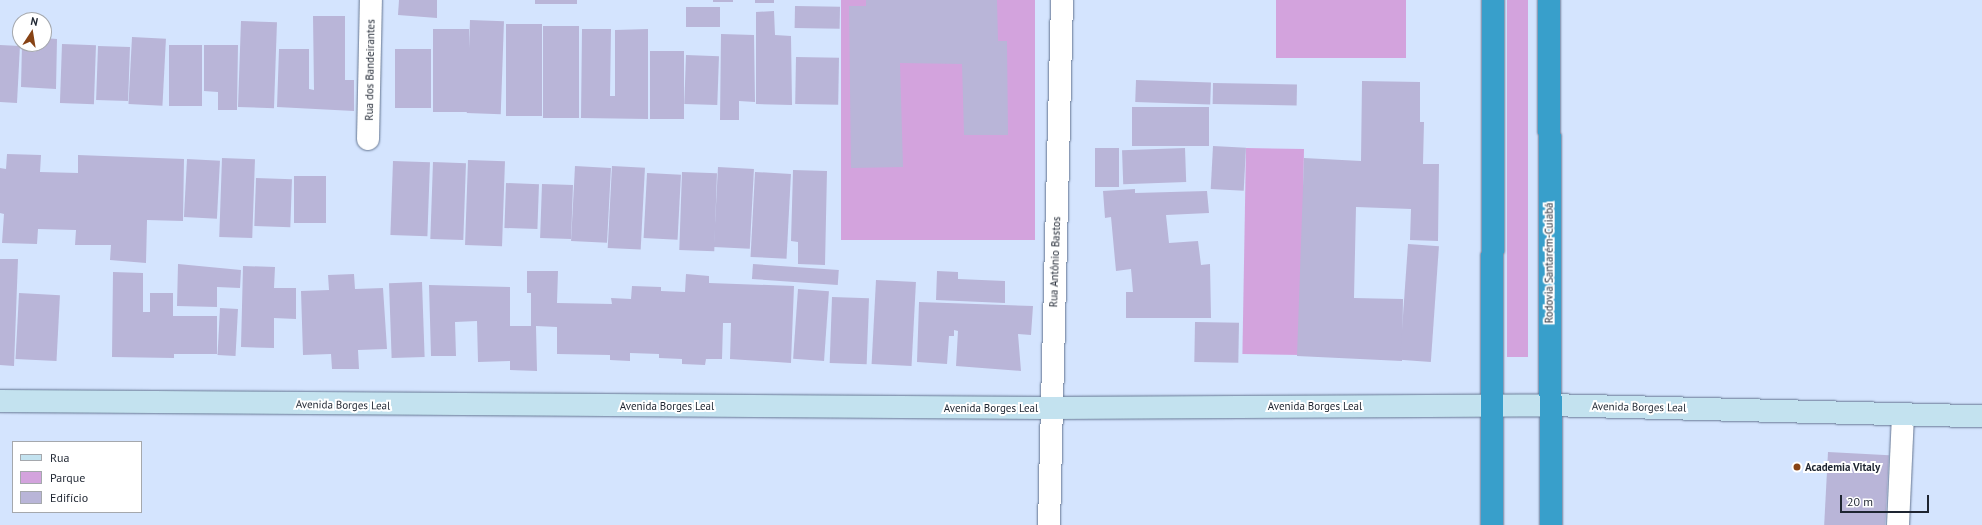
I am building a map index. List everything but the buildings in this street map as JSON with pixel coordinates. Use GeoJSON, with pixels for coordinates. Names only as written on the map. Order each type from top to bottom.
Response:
{"type":"FeatureCollection","features":[{"type":"Feature","properties":{"kind":"highway"},"geometry":{"type":"LineString","coordinates":[[1492,525],[1493,0]]}},
{"type":"Feature","properties":{"kind":"highway","name":"Rodovia Santarém-Cuiabá"},"geometry":{"type":"LineString","coordinates":[[1549,0],[1549,405],[1551,525]]}},
{"type":"Feature","properties":{"kind":"street","name":"Rua dos Bandeirantes"},"geometry":{"type":"LineString","coordinates":[[368,139],[371,0]]}},
{"type":"Feature","properties":{"kind":"street","name":"Rua Antônio Bastos"},"geometry":{"type":"LineString","coordinates":[[1049,525],[1062,0]]}},
{"type":"Feature","properties":{"kind":"street","name":"Avenida Borges Leal"},"geometry":{"type":"LineString","coordinates":[[0,401],[1051,408],[1549,405],[1982,416]]}},
{"type":"Feature","properties":{"kind":"street"},"geometry":{"type":"LineString","coordinates":[[1898,525],[1903,414]]}},
{"type":"Feature","properties":{"kind":"green space"},"geometry":{"type":"Polygon","coordinates":[[[841,0],[1035,0],[1035,240],[841,240],[841,0]]]}},
{"type":"Feature","properties":{"kind":"green space"},"geometry":{"type":"Polygon","coordinates":[[[1276,0],[1406,0],[1406,58],[1276,58],[1276,0]]]}},
{"type":"Feature","properties":{"kind":"green space"},"geometry":{"type":"Polygon","coordinates":[[[1507,0],[1528,0],[1528,357],[1507,357],[1507,0]]]}},
{"type":"Feature","properties":{"kind":"green space"},"geometry":{"type":"Polygon","coordinates":[[[1246,148],[1304,149],[1300,355],[1242,354],[1246,148]]]}},
{"type":"Feature","properties":{"kind":"place","name":"Academia Vitaly"},"geometry":{"type":"Point","coordinates":[1797,467]}}]}
